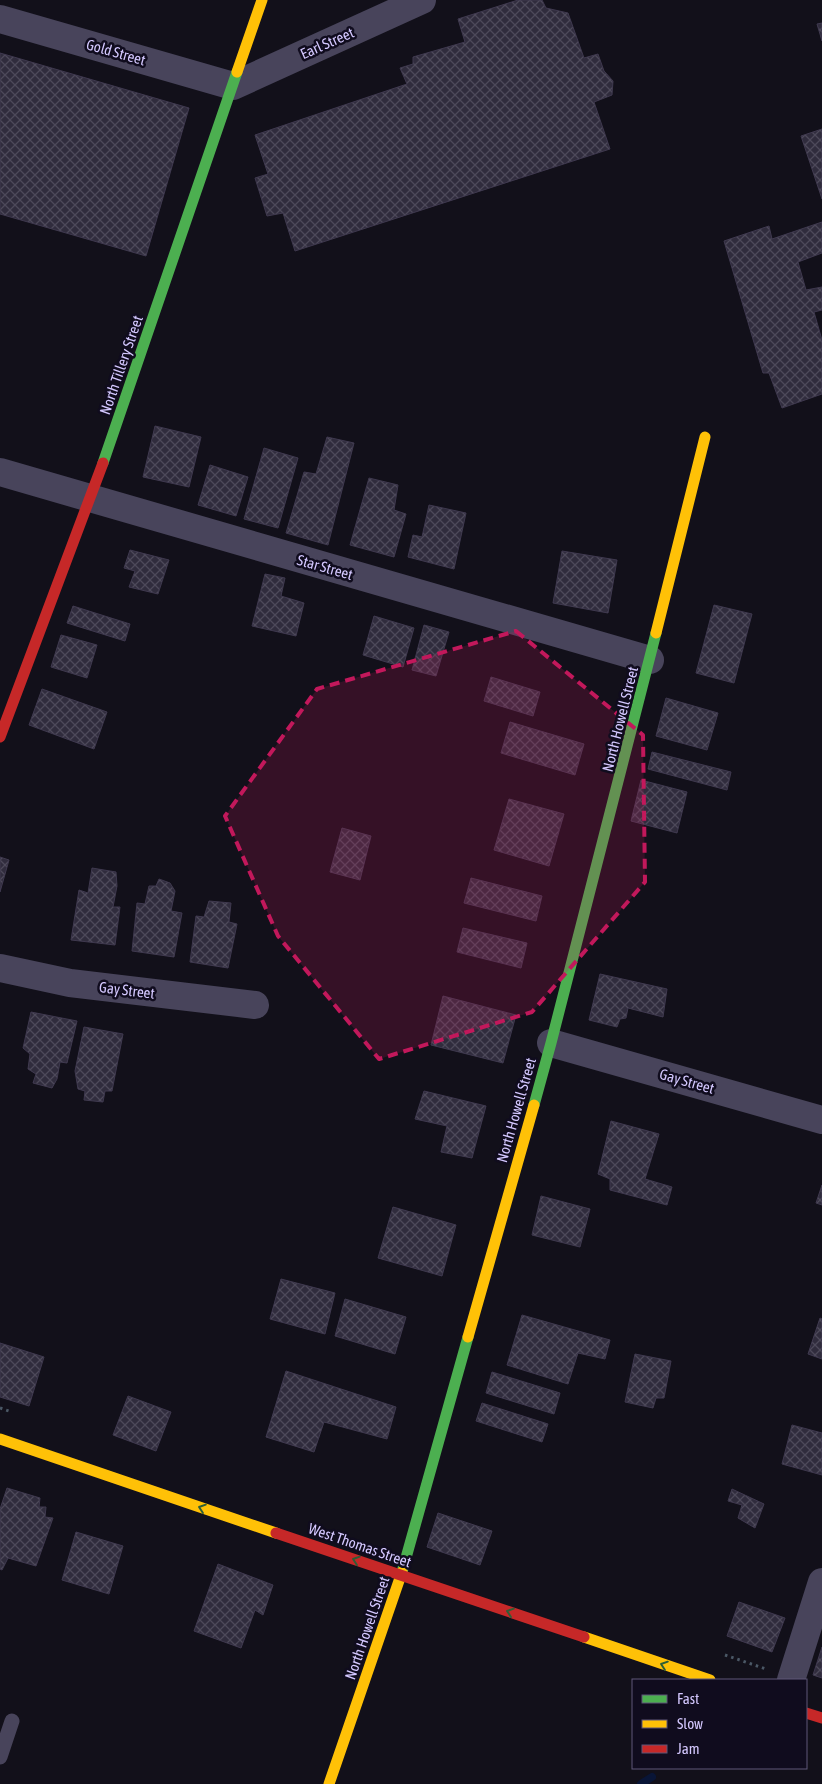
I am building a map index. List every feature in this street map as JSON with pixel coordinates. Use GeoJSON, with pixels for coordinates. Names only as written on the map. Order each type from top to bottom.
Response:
{"type":"FeatureCollection","features":[{"type":"Feature","properties":{"kind":"street","name":"North Tillery Street"},"geometry":{"type":"LineString","coordinates":[[0,737],[90,499],[262,0]]}},
{"type":"Feature","properties":{"kind":"street","name":"Earl Street"},"geometry":{"type":"LineString","coordinates":[[233,86],[422,0]]}},
{"type":"Feature","properties":{"kind":"street","name":"Gold Street"},"geometry":{"type":"LineString","coordinates":[[0,19],[233,86]]}},
{"type":"Feature","properties":{"kind":"street","name":"North Howell Street"},"geometry":{"type":"LineString","coordinates":[[329,1784],[401,1575],[551,1043],[650,660],[705,437]]}},
{"type":"Feature","properties":{"kind":"street","name":"Star Street"},"geometry":{"type":"LineString","coordinates":[[0,472],[650,660]]}},
{"type":"Feature","properties":{"kind":"street","name":"Gay Street"},"geometry":{"type":"LineString","coordinates":[[0,968],[70,983],[255,1005]]}},
{"type":"Feature","properties":{"kind":"street","name":"Gay Street"},"geometry":{"type":"LineString","coordinates":[[551,1043],[822,1120]]}},
{"type":"Feature","properties":{"kind":"street","name":"West Thomas Street"},"geometry":{"type":"LineString","coordinates":[[0,1439],[707,1679]]}},
{"type":"Feature","properties":{"kind":"street"},"geometry":{"type":"LineString","coordinates":[[790,1679],[822,1582]]}},
{"type":"Feature","properties":{"kind":"street"},"geometry":{"type":"LineString","coordinates":[[807,1713],[822,1718]]}},
{"type":"Feature","properties":{"kind":"lane"},"geometry":{"type":"LineString","coordinates":[[0,1757],[12,1721]]}},
{"type":"Feature","properties":{"kind":"highlighted area"},"geometry":{"type":"Polygon","coordinates":[[[516,631],[643,735],[645,882],[532,1012],[379,1059],[278,936],[225,816],[317,689],[516,631]]]}},
{"type":"Feature","properties":{"kind":"building"},"geometry":{"type":"Polygon","coordinates":[[[518,0],[542,0],[546,8],[568,13],[584,58],[598,54],[604,71],[613,81],[612,95],[594,102],[610,149],[295,251],[283,213],[267,216],[255,178],[268,174],[255,135],[407,84],[400,68],[413,64],[413,57],[465,42],[458,19],[518,0]]]}},
{"type":"Feature","properties":{"kind":"building"},"geometry":{"type":"Polygon","coordinates":[[[822,23],[822,41],[817,24],[822,23]]]}},
{"type":"Feature","properties":{"kind":"building"},"geometry":{"type":"Polygon","coordinates":[[[0,53],[189,108],[146,256],[0,214],[0,53]]]}},
{"type":"Feature","properties":{"kind":"building"},"geometry":{"type":"Polygon","coordinates":[[[822,129],[822,199],[801,136],[822,129]]]}},
{"type":"Feature","properties":{"kind":"building"},"geometry":{"type":"Polygon","coordinates":[[[822,222],[822,253],[798,262],[806,290],[822,287],[822,310],[814,312],[822,340],[822,394],[782,408],[769,373],[763,373],[724,241],[769,226],[772,239],[822,222]]]}},
{"type":"Feature","properties":{"kind":"building"},"geometry":{"type":"Polygon","coordinates":[[[155,426],[201,437],[189,487],[143,477],[155,426]]]}},
{"type":"Feature","properties":{"kind":"building"},"geometry":{"type":"Polygon","coordinates":[[[327,437],[354,443],[328,545],[286,533],[304,472],[316,474],[327,437]]]}},
{"type":"Feature","properties":{"kind":"building"},"geometry":{"type":"Polygon","coordinates":[[[264,448],[298,458],[278,528],[244,519],[264,448]]]}},
{"type":"Feature","properties":{"kind":"building"},"geometry":{"type":"Polygon","coordinates":[[[210,465],[248,477],[236,516],[198,505],[210,465]]]}},
{"type":"Feature","properties":{"kind":"building"},"geometry":{"type":"Polygon","coordinates":[[[369,478],[398,485],[394,510],[406,514],[394,557],[350,545],[369,478]]]}},
{"type":"Feature","properties":{"kind":"building"},"geometry":{"type":"Polygon","coordinates":[[[429,505],[466,513],[454,569],[408,557],[413,535],[422,537],[429,505]]]}},
{"type":"Feature","properties":{"kind":"building"},"geometry":{"type":"Polygon","coordinates":[[[130,550],[169,560],[158,594],[129,587],[135,571],[124,568],[130,550]]]}},
{"type":"Feature","properties":{"kind":"building"},"geometry":{"type":"Polygon","coordinates":[[[562,551],[617,560],[608,613],[553,603],[562,551]]]}},
{"type":"Feature","properties":{"kind":"building"},"geometry":{"type":"Polygon","coordinates":[[[265,574],[285,578],[281,596],[304,603],[296,636],[252,626],[265,574]]]}},
{"type":"Feature","properties":{"kind":"building"},"geometry":{"type":"Polygon","coordinates":[[[714,605],[752,614],[734,683],[696,673],[714,605]]]}},
{"type":"Feature","properties":{"kind":"building"},"geometry":{"type":"Polygon","coordinates":[[[73,606],[130,624],[125,641],[67,623],[73,606]]]}},
{"type":"Feature","properties":{"kind":"building"},"geometry":{"type":"Polygon","coordinates":[[[374,616],[414,628],[403,667],[363,655],[374,616]]]}},
{"type":"Feature","properties":{"kind":"building"},"geometry":{"type":"Polygon","coordinates":[[[424,625],[449,632],[436,676],[412,670],[424,625]]]}},
{"type":"Feature","properties":{"kind":"building"},"geometry":{"type":"Polygon","coordinates":[[[61,635],[97,645],[87,678],[51,667],[61,635]]]}},
{"type":"Feature","properties":{"kind":"building"},"geometry":{"type":"Polygon","coordinates":[[[491,677],[540,692],[533,716],[484,701],[491,677]]]}},
{"type":"Feature","properties":{"kind":"building"},"geometry":{"type":"Polygon","coordinates":[[[42,689],[107,712],[94,749],[29,725],[42,689]]]}},
{"type":"Feature","properties":{"kind":"building"},"geometry":{"type":"Polygon","coordinates":[[[666,698],[718,713],[707,750],[656,736],[666,698]]]}},
{"type":"Feature","properties":{"kind":"building"},"geometry":{"type":"Polygon","coordinates":[[[510,722],[584,744],[575,775],[501,753],[510,722]]]}},
{"type":"Feature","properties":{"kind":"building"},"geometry":{"type":"Polygon","coordinates":[[[652,752],[731,772],[727,790],[648,769],[652,752]]]}},
{"type":"Feature","properties":{"kind":"building"},"geometry":{"type":"Polygon","coordinates":[[[641,780],[687,792],[677,833],[631,821],[641,780]]]}},
{"type":"Feature","properties":{"kind":"building"},"geometry":{"type":"Polygon","coordinates":[[[509,799],[564,814],[549,866],[494,850],[509,799]]]}},
{"type":"Feature","properties":{"kind":"building"},"geometry":{"type":"Polygon","coordinates":[[[342,828],[371,836],[360,880],[330,872],[342,828]]]}},
{"type":"Feature","properties":{"kind":"building"},"geometry":{"type":"Polygon","coordinates":[[[0,857],[9,860],[0,892],[0,857]]]}},
{"type":"Feature","properties":{"kind":"building"},"geometry":{"type":"Polygon","coordinates":[[[92,868],[116,872],[117,886],[113,907],[120,907],[115,945],[71,940],[79,890],[88,893],[92,868]]]}},
{"type":"Feature","properties":{"kind":"building"},"geometry":{"type":"Polygon","coordinates":[[[471,878],[542,896],[536,921],[464,903],[471,878]]]}},
{"type":"Feature","properties":{"kind":"building"},"geometry":{"type":"Polygon","coordinates":[[[159,879],[170,883],[175,891],[171,911],[182,913],[174,957],[132,951],[137,903],[145,904],[149,886],[156,886],[159,879]]]}},
{"type":"Feature","properties":{"kind":"building"},"geometry":{"type":"Polygon","coordinates":[[[209,901],[231,903],[229,922],[237,924],[228,968],[190,962],[196,916],[204,917],[209,901]]]}},
{"type":"Feature","properties":{"kind":"building"},"geometry":{"type":"Polygon","coordinates":[[[463,928],[527,943],[521,968],[457,952],[463,928]]]}},
{"type":"Feature","properties":{"kind":"building"},"geometry":{"type":"Polygon","coordinates":[[[600,974],[667,989],[663,1017],[628,1008],[626,1018],[620,1019],[617,1027],[589,1020],[600,974]]]}},
{"type":"Feature","properties":{"kind":"building"},"geometry":{"type":"Polygon","coordinates":[[[443,996],[516,1015],[503,1063],[431,1045],[443,996]]]}},
{"type":"Feature","properties":{"kind":"building"},"geometry":{"type":"Polygon","coordinates":[[[31,1012],[77,1021],[67,1063],[60,1062],[57,1079],[52,1088],[33,1083],[36,1074],[28,1069],[30,1054],[23,1048],[31,1012]]]}},
{"type":"Feature","properties":{"kind":"building"},"geometry":{"type":"Polygon","coordinates":[[[84,1027],[123,1034],[112,1091],[105,1091],[103,1102],[84,1100],[85,1091],[78,1089],[75,1071],[84,1027]]]}},
{"type":"Feature","properties":{"kind":"building"},"geometry":{"type":"Polygon","coordinates":[[[424,1091],[486,1106],[472,1158],[441,1152],[447,1126],[415,1119],[424,1091]]]}},
{"type":"Feature","properties":{"kind":"building"},"geometry":{"type":"Polygon","coordinates":[[[611,1121],[659,1134],[645,1179],[672,1187],[667,1205],[610,1190],[610,1179],[598,1174],[611,1121]]]}},
{"type":"Feature","properties":{"kind":"building"},"geometry":{"type":"Polygon","coordinates":[[[822,1185],[822,1205],[816,1203],[822,1185]]]}},
{"type":"Feature","properties":{"kind":"building"},"geometry":{"type":"Polygon","coordinates":[[[541,1196],[590,1209],[580,1247],[532,1235],[541,1196]]]}},
{"type":"Feature","properties":{"kind":"building"},"geometry":{"type":"Polygon","coordinates":[[[393,1207],[456,1225],[442,1276],[378,1258],[393,1207]]]}},
{"type":"Feature","properties":{"kind":"building"},"geometry":{"type":"Polygon","coordinates":[[[281,1279],[335,1293],[325,1334],[270,1319],[281,1279]]]}},
{"type":"Feature","properties":{"kind":"building"},"geometry":{"type":"Polygon","coordinates":[[[345,1299],[406,1317],[395,1354],[335,1336],[345,1299]]]}},
{"type":"Feature","properties":{"kind":"building"},"geometry":{"type":"Polygon","coordinates":[[[522,1315],[610,1340],[605,1359],[578,1353],[568,1384],[507,1365],[522,1315]]]}},
{"type":"Feature","properties":{"kind":"building"},"geometry":{"type":"Polygon","coordinates":[[[820,1318],[822,1319],[822,1359],[808,1354],[820,1318]]]}},
{"type":"Feature","properties":{"kind":"building"},"geometry":{"type":"Polygon","coordinates":[[[0,1343],[44,1357],[29,1406],[0,1397],[0,1343]]]}},
{"type":"Feature","properties":{"kind":"building"},"geometry":{"type":"Polygon","coordinates":[[[635,1354],[671,1361],[664,1398],[656,1398],[653,1408],[625,1402],[635,1354]]]}},
{"type":"Feature","properties":{"kind":"building"},"geometry":{"type":"Polygon","coordinates":[[[286,1371],[396,1407],[387,1439],[324,1422],[314,1452],[266,1437],[286,1371]]]}},
{"type":"Feature","properties":{"kind":"building"},"geometry":{"type":"Polygon","coordinates":[[[492,1372],[560,1393],[554,1414],[486,1393],[492,1372]]]}},
{"type":"Feature","properties":{"kind":"building"},"geometry":{"type":"Polygon","coordinates":[[[128,1396],[171,1412],[156,1451],[113,1435],[128,1396]]]}},
{"type":"Feature","properties":{"kind":"building"},"geometry":{"type":"Polygon","coordinates":[[[482,1403],[548,1424],[542,1442],[476,1421],[482,1403]]]}},
{"type":"Feature","properties":{"kind":"building"},"geometry":{"type":"Polygon","coordinates":[[[792,1425],[822,1433],[822,1475],[782,1464],[792,1425]]]}},
{"type":"Feature","properties":{"kind":"building"},"geometry":{"type":"Polygon","coordinates":[[[7,1488],[40,1498],[39,1507],[46,1507],[45,1517],[53,1518],[36,1566],[8,1558],[2,1570],[0,1569],[0,1509],[7,1488]]]}},
{"type":"Feature","properties":{"kind":"building"},"geometry":{"type":"Polygon","coordinates":[[[732,1489],[764,1504],[755,1528],[738,1518],[742,1505],[728,1501],[732,1489]]]}},
{"type":"Feature","properties":{"kind":"building"},"geometry":{"type":"Polygon","coordinates":[[[438,1513],[492,1531],[480,1565],[427,1547],[438,1513]]]}},
{"type":"Feature","properties":{"kind":"building"},"geometry":{"type":"Polygon","coordinates":[[[76,1532],[123,1546],[109,1594],[62,1580],[76,1532]]]}},
{"type":"Feature","properties":{"kind":"building"},"geometry":{"type":"Polygon","coordinates":[[[218,1564],[273,1585],[263,1615],[255,1610],[241,1648],[194,1631],[218,1564]]]}},
{"type":"Feature","properties":{"kind":"building"},"geometry":{"type":"Polygon","coordinates":[[[739,1602],[785,1618],[772,1652],[727,1636],[739,1602]]]}},
{"type":"Feature","properties":{"kind":"building"},"geometry":{"type":"Polygon","coordinates":[[[822,1647],[822,1678],[813,1675],[822,1647]]]}},
{"type":"Feature","properties":{"kind":"waterway"},"geometry":{"type":"LineString","coordinates":[[641,1784],[652,1777]]}},
{"type":"Feature","properties":{"kind":"traffic: fast"},"geometry":{"type":"LineString","coordinates":[[103,463],[237,72]]}},
{"type":"Feature","properties":{"kind":"traffic: fast"},"geometry":{"type":"LineString","coordinates":[[534,1105],[656,633]]}},
{"type":"Feature","properties":{"kind":"traffic: fast"},"geometry":{"type":"LineString","coordinates":[[402,1572],[468,1337]]}},
{"type":"Feature","properties":{"kind":"traffic: slow"},"geometry":{"type":"LineString","coordinates":[[237,72],[262,0]]}},
{"type":"Feature","properties":{"kind":"traffic: slow"},"geometry":{"type":"LineString","coordinates":[[656,633],[705,437]]}},
{"type":"Feature","properties":{"kind":"traffic: slow"},"geometry":{"type":"LineString","coordinates":[[468,1337],[534,1105]]}},
{"type":"Feature","properties":{"kind":"traffic: slow"},"geometry":{"type":"LineString","coordinates":[[0,1439],[276,1533]]}},
{"type":"Feature","properties":{"kind":"traffic: slow"},"geometry":{"type":"LineString","coordinates":[[329,1784],[402,1572]]}},
{"type":"Feature","properties":{"kind":"traffic: slow"},"geometry":{"type":"LineString","coordinates":[[584,1637],[707,1679]]}},
{"type":"Feature","properties":{"kind":"traffic: jam"},"geometry":{"type":"LineString","coordinates":[[0,737],[103,463]]}},
{"type":"Feature","properties":{"kind":"traffic: jam"},"geometry":{"type":"LineString","coordinates":[[276,1533],[584,1637]]}},
{"type":"Feature","properties":{"kind":"traffic: jam"},"geometry":{"type":"LineString","coordinates":[[807,1713],[822,1718]]}}]}
